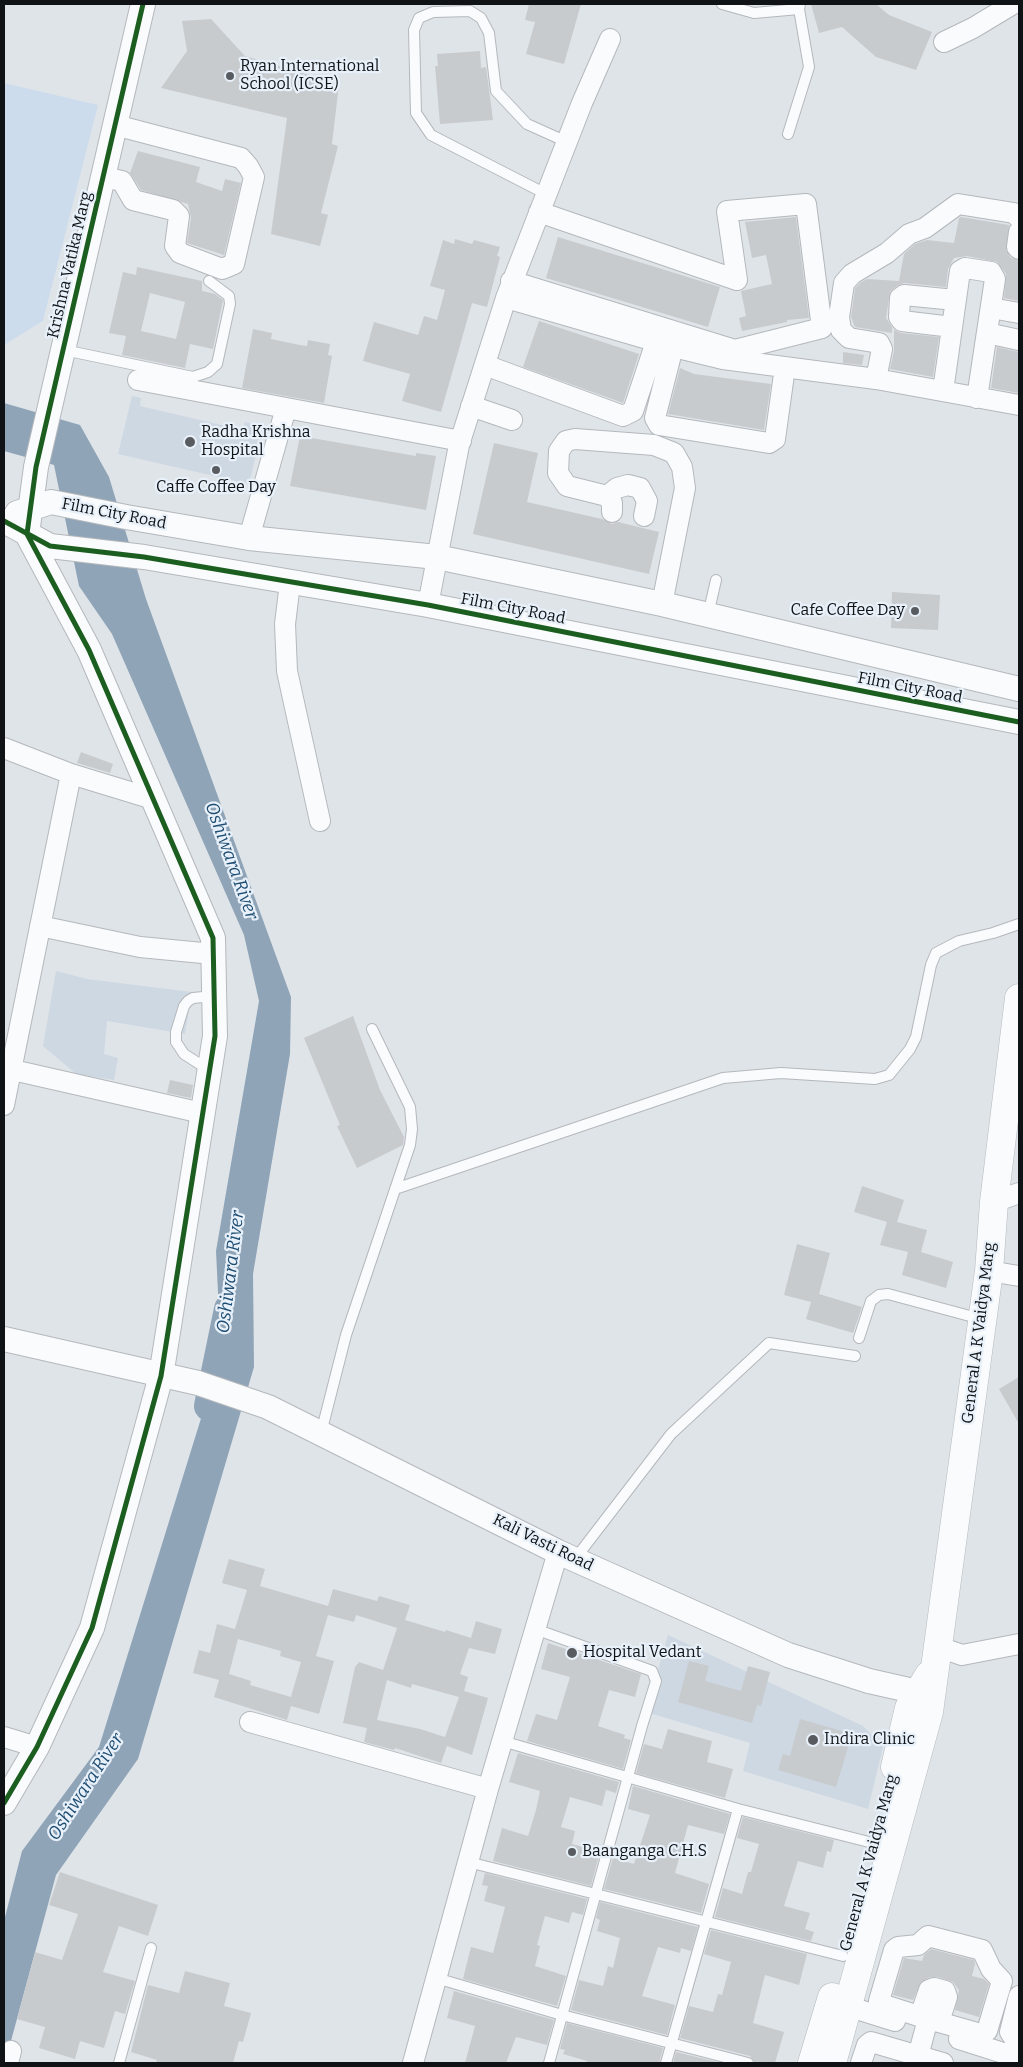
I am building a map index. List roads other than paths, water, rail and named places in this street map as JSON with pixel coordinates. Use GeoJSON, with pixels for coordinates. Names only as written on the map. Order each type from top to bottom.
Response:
{"type":"FeatureCollection","features":[{"type":"Feature","properties":{"kind":"main road","name":"General A K Vaidya Marg"},"geometry":{"type":"LineString","coordinates":[[812,2063],[839,2004],[926,1722],[924,1694],[936,1657],[989,1271],[994,1202],[1014,1081],[1019,998]]}},
{"type":"Feature","properties":{"kind":"main road","name":"General A K Vaidya Marg"},"geometry":{"type":"LineString","coordinates":[[832,2063],[843,1956],[877,1844],[909,1708],[924,1694]]}},
{"type":"Feature","properties":{"kind":"street","name":"Krishna Vatika Marg"},"geometry":{"type":"LineString","coordinates":[[27,534],[36,467],[143,4]]}},
{"type":"Feature","properties":{"kind":"street"},"geometry":{"type":"LineString","coordinates":[[944,42],[973,28],[1013,4]]}},
{"type":"Feature","properties":{"kind":"street"},"geometry":{"type":"LineString","coordinates":[[428,605],[460,441],[509,289],[566,142],[610,39]]}},
{"type":"Feature","properties":{"kind":"street"},"geometry":{"type":"LineString","coordinates":[[103,177],[122,181],[133,200],[173,210],[179,216],[175,246],[180,254],[222,269],[234,264],[254,177],[248,166],[241,158],[115,125]]}},
{"type":"Feature","properties":{"kind":"street"},"geometry":{"type":"LineString","coordinates":[[509,289],[734,350],[822,328],[806,204],[727,211],[737,280],[542,203]]}},
{"type":"Feature","properties":{"kind":"street"},"geometry":{"type":"LineString","coordinates":[[876,379],[882,348],[878,343],[849,338],[841,330],[839,317],[844,284],[852,274],[886,253],[909,234],[936,221],[958,204],[1014,213],[1019,218]]}},
{"type":"Feature","properties":{"kind":"street"},"geometry":{"type":"LineString","coordinates":[[1019,232],[1017,247],[1019,249]]}},
{"type":"Feature","properties":{"kind":"street"},"geometry":{"type":"LineString","coordinates":[[943,391],[960,271],[965,268],[990,272],[996,279],[977,398]]}},
{"type":"Feature","properties":{"kind":"street"},"geometry":{"type":"LineString","coordinates":[[509,289],[664,344],[723,359],[876,379],[1019,406]]}},
{"type":"Feature","properties":{"kind":"street"},"geometry":{"type":"LineString","coordinates":[[952,327],[902,321],[899,317],[900,298],[904,295],[956,300]]}},
{"type":"Feature","properties":{"kind":"street"},"geometry":{"type":"LineString","coordinates":[[991,308],[1019,314]]}},
{"type":"Feature","properties":{"kind":"street"},"geometry":{"type":"LineString","coordinates":[[987,333],[1019,340]]}},
{"type":"Feature","properties":{"kind":"street"},"geometry":{"type":"LineString","coordinates":[[485,365],[623,416],[633,411],[664,344]]}},
{"type":"Feature","properties":{"kind":"street"},"geometry":{"type":"LineString","coordinates":[[664,344],[655,418],[659,425],[769,443],[775,439],[785,367]]}},
{"type":"Feature","properties":{"kind":"street"},"geometry":{"type":"LineString","coordinates":[[138,380],[460,441]]}},
{"type":"Feature","properties":{"kind":"street"},"geometry":{"type":"LineString","coordinates":[[249,538],[286,408]]}},
{"type":"Feature","properties":{"kind":"street"},"geometry":{"type":"LineString","coordinates":[[470,410],[511,424]]}},
{"type":"Feature","properties":{"kind":"street"},"geometry":{"type":"LineString","coordinates":[[644,516],[647,501],[640,488],[628,485],[617,488],[610,504],[567,486],[558,472],[559,451],[566,441],[575,439],[654,444],[674,453],[682,467],[686,488],[662,604]]}},
{"type":"Feature","properties":{"kind":"street","name":"Film City Road"},"geometry":{"type":"LineString","coordinates":[[4,520],[52,502],[249,538],[437,557],[662,604],[708,617],[1019,689]]}},
{"type":"Feature","properties":{"kind":"street","name":"Film City Road"},"geometry":{"type":"LineString","coordinates":[[4,520],[50,546],[144,557],[428,605],[1019,722]]}},
{"type":"Feature","properties":{"kind":"street"},"geometry":{"type":"LineString","coordinates":[[192,566],[200,530]]}},
{"type":"Feature","properties":{"kind":"street"},"geometry":{"type":"LineString","coordinates":[[4,1803],[37,1747],[92,1628],[161,1376],[215,1036],[213,938],[89,650],[27,534]]}},
{"type":"Feature","properties":{"kind":"street"},"geometry":{"type":"LineString","coordinates":[[290,582],[285,624],[287,671],[320,821]]}},
{"type":"Feature","properties":{"kind":"street"},"geometry":{"type":"LineString","coordinates":[[4,748],[71,774],[153,799]]}},
{"type":"Feature","properties":{"kind":"street"},"geometry":{"type":"LineString","coordinates":[[4,1105],[7,1069],[40,926],[71,774]]}},
{"type":"Feature","properties":{"kind":"street"},"geometry":{"type":"LineString","coordinates":[[40,926],[140,948],[213,954]]}},
{"type":"Feature","properties":{"kind":"street"},"geometry":{"type":"LineString","coordinates":[[7,1069],[202,1113]]}},
{"type":"Feature","properties":{"kind":"street"},"geometry":{"type":"LineString","coordinates":[[994,1202],[1019,1194]]}},
{"type":"Feature","properties":{"kind":"street"},"geometry":{"type":"LineString","coordinates":[[989,1271],[1019,1276]]}},
{"type":"Feature","properties":{"kind":"street","name":"Kali Vasti Road"},"geometry":{"type":"LineString","coordinates":[[4,1340],[198,1383],[268,1407],[567,1555],[788,1656],[924,1694]]}},
{"type":"Feature","properties":{"kind":"street"},"geometry":{"type":"LineString","coordinates":[[413,2063],[488,1790],[535,1629],[567,1555]]}},
{"type":"Feature","properties":{"kind":"street"},"geometry":{"type":"LineString","coordinates":[[936,1657],[962,1655],[1019,1644]]}},
{"type":"Feature","properties":{"kind":"street"},"geometry":{"type":"LineString","coordinates":[[250,1722],[488,1790]]}},
{"type":"Feature","properties":{"kind":"street"},"geometry":{"type":"LineString","coordinates":[[4,1737],[37,1747]]}},
{"type":"Feature","properties":{"kind":"street"},"geometry":{"type":"LineString","coordinates":[[839,2004],[928,2022],[981,2034],[987,2031],[1002,1981],[991,1969],[982,1950],[928,1936],[918,1945],[898,1948],[894,1950],[879,2000],[881,2004],[928,2022],[1019,2058]]}},
{"type":"Feature","properties":{"kind":"street"},"geometry":{"type":"LineString","coordinates":[[1019,1996],[1010,2032],[1014,2038],[1019,2040]]}},
{"type":"Feature","properties":{"kind":"street"},"geometry":{"type":"LineString","coordinates":[[861,2063],[867,2045],[871,2042],[924,2060],[928,2022]]}},
{"type":"Feature","properties":{"kind":"lane"},"geometry":{"type":"LineString","coordinates":[[722,4],[754,13],[799,6],[809,67],[788,134]]}},
{"type":"Feature","properties":{"kind":"lane"},"geometry":{"type":"LineString","coordinates":[[542,203],[431,135],[416,113],[414,30],[420,18],[432,12],[470,11],[481,18],[488,33],[496,91],[527,124],[566,142]]}},
{"type":"Feature","properties":{"kind":"lane"},"geometry":{"type":"LineString","coordinates":[[64,350],[193,377],[208,372],[217,364],[230,304],[229,296],[209,281]]}},
{"type":"Feature","properties":{"kind":"lane"},"geometry":{"type":"LineString","coordinates":[[708,617],[716,580]]}},
{"type":"Feature","properties":{"kind":"lane"},"geometry":{"type":"LineString","coordinates":[[395,1189],[723,1078],[781,1073],[875,1079],[889,1075],[910,1049],[916,1037],[931,965],[936,953],[959,942],[993,934],[1019,924]]}},
{"type":"Feature","properties":{"kind":"lane"},"geometry":{"type":"LineString","coordinates":[[209,1070],[184,1054],[176,1042],[176,1032],[184,1006],[188,1001],[193,998],[214,996]]}},
{"type":"Feature","properties":{"kind":"lane"},"geometry":{"type":"LineString","coordinates":[[321,1434],[346,1335],[410,1145],[412,1129],[410,1107],[372,1029]]}},
{"type":"Feature","properties":{"kind":"lane"},"geometry":{"type":"LineString","coordinates":[[859,1338],[870,1302],[879,1294],[888,1294],[982,1320]]}},
{"type":"Feature","properties":{"kind":"lane"},"geometry":{"type":"LineString","coordinates":[[567,1555],[671,1434],[769,1343],[855,1356]]}},
{"type":"Feature","properties":{"kind":"lane"},"geometry":{"type":"LineString","coordinates":[[535,1629],[652,1671],[656,1681],[549,2063]]}},
{"type":"Feature","properties":{"kind":"lane"},"geometry":{"type":"LineString","coordinates":[[502,1741],[738,1809],[877,1844]]}},
{"type":"Feature","properties":{"kind":"lane"},"geometry":{"type":"LineString","coordinates":[[666,2063],[738,1809]]}},
{"type":"Feature","properties":{"kind":"lane"},"geometry":{"type":"LineString","coordinates":[[468,1862],[843,1956]]}},
{"type":"Feature","properties":{"kind":"lane"},"geometry":{"type":"LineString","coordinates":[[119,2063],[150,1948]]}},
{"type":"Feature","properties":{"kind":"lane"},"geometry":{"type":"LineString","coordinates":[[436,1978],[562,2016],[672,2042],[748,2063]]}},
{"type":"Feature","properties":{"kind":"water"},"geometry":{"type":"Polygon","coordinates":[[[4,403],[80,425],[109,477],[146,599],[291,997],[290,1054],[253,1274],[254,1367],[138,1759],[56,1875],[5,2063],[4,1921],[22,1851],[99,1747],[221,1354],[216,1251],[259,1001],[244,935],[112,634],[79,586],[54,465],[4,451],[4,403]]]}},
{"type":"Feature","properties":{"kind":"waterway","name":"Oshiwara River"},"geometry":{"type":"LineString","coordinates":[[209,1406],[229,1309]]}},
{"type":"Feature","properties":{"kind":"place","name":"Ryan International School (ICSE)"},"geometry":{"type":"Point","coordinates":[230,76]}},
{"type":"Feature","properties":{"kind":"place","name":"Radha Krishna Hospital"},"geometry":{"type":"Point","coordinates":[190,442]}},
{"type":"Feature","properties":{"kind":"place","name":"Caffe Coffee Day"},"geometry":{"type":"Point","coordinates":[216,470]}},
{"type":"Feature","properties":{"kind":"place","name":"Cafe Coffee Day"},"geometry":{"type":"Point","coordinates":[915,611]}},
{"type":"Feature","properties":{"kind":"place","name":"Hospital Vedant"},"geometry":{"type":"Point","coordinates":[572,1653]}},
{"type":"Feature","properties":{"kind":"place","name":"Indira Clinic"},"geometry":{"type":"Point","coordinates":[813,1740]}},
{"type":"Feature","properties":{"kind":"place","name":"Baanganga C.H.S"},"geometry":{"type":"Point","coordinates":[572,1852]}}]}
